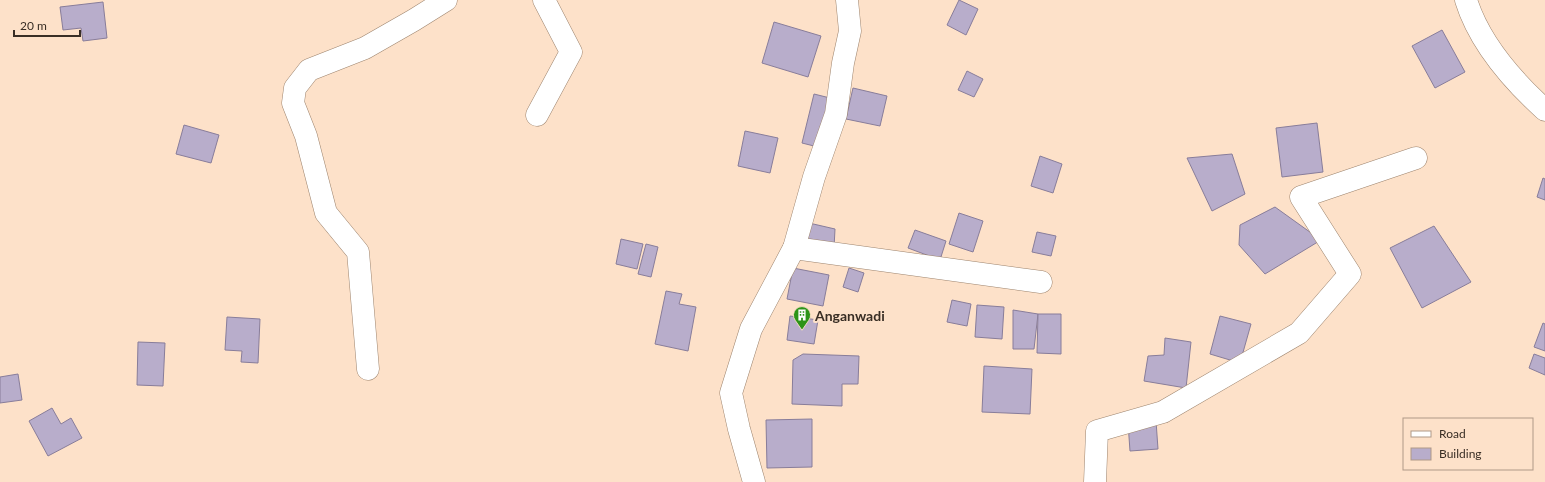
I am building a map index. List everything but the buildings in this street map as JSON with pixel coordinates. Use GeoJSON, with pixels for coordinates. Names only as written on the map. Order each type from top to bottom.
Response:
{"type":"FeatureCollection","features":[{"type":"Feature","properties":{"kind":"street"},"geometry":{"type":"LineString","coordinates":[[368,370],[358,252],[326,213],[306,136],[293,103],[295,88],[309,70],[365,48],[446,0]]}},
{"type":"Feature","properties":{"kind":"street"},"geometry":{"type":"LineString","coordinates":[[537,115],[571,52],[544,0]]}},
{"type":"Feature","properties":{"kind":"street"},"geometry":{"type":"LineString","coordinates":[[754,482],[738,429],[731,393],[751,329],[794,248],[814,178],[836,114],[843,63],[850,31],[847,0]]}},
{"type":"Feature","properties":{"kind":"street"},"geometry":{"type":"LineString","coordinates":[[1466,0],[1469,12],[1494,53],[1520,87],[1545,110]]}},
{"type":"Feature","properties":{"kind":"street"},"geometry":{"type":"LineString","coordinates":[[1095,482],[1097,431],[1163,412],[1299,333],[1350,274],[1301,197],[1416,158]]}},
{"type":"Feature","properties":{"kind":"street"},"geometry":{"type":"LineString","coordinates":[[794,248],[1041,282]]}},
{"type":"Feature","properties":{"kind":"place","name":"Anganwadi"},"geometry":{"type":"Point","coordinates":[802,330]}}]}
